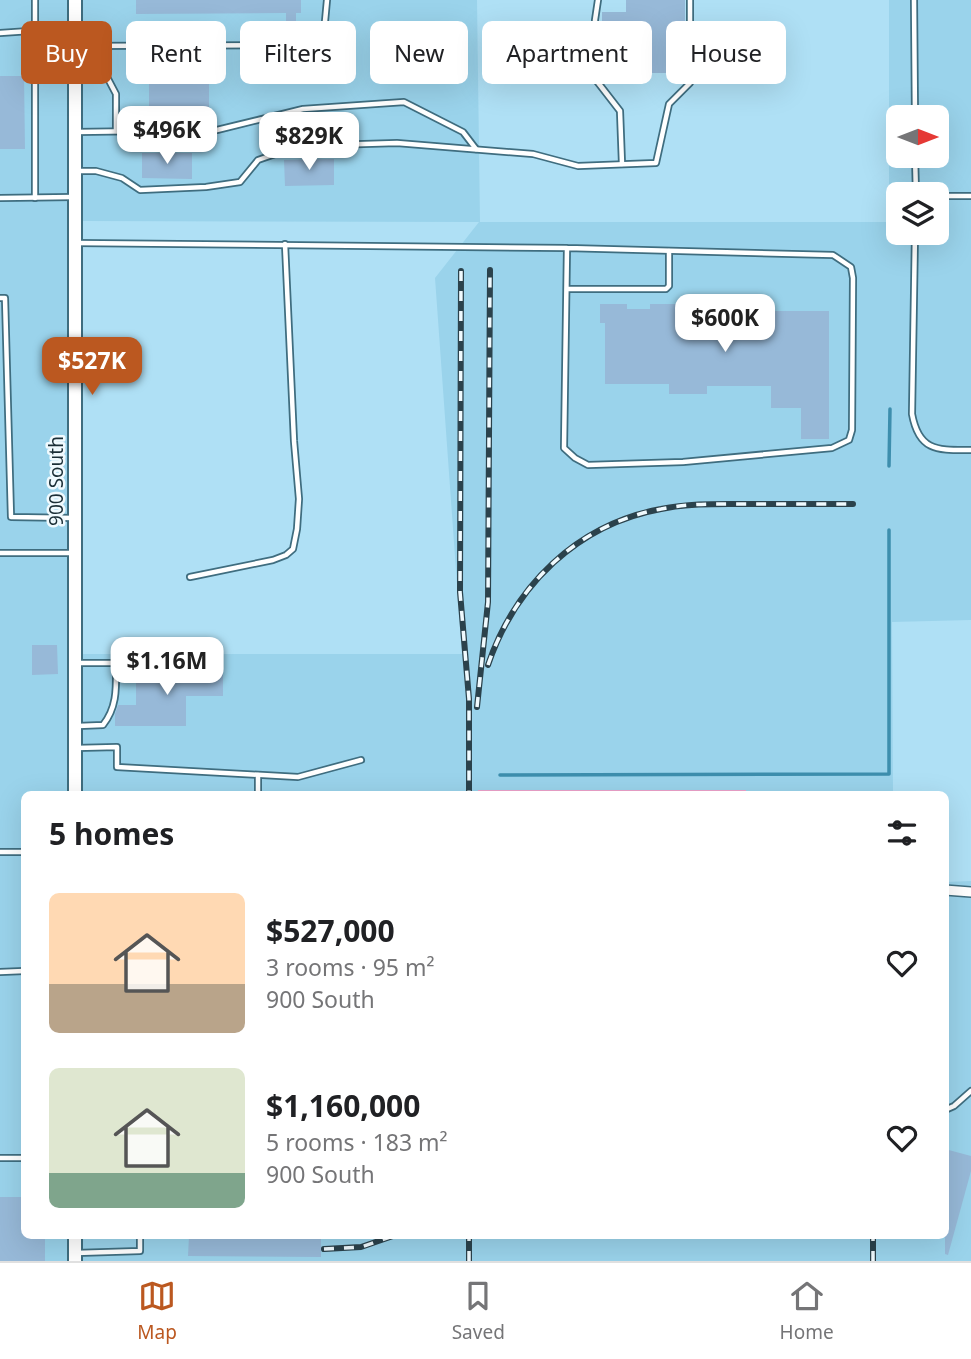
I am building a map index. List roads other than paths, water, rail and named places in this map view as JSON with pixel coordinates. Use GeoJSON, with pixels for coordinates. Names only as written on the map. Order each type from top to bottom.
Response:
{"type":"FeatureCollection","features":[{"type":"Feature","properties":{"kind":"street","name":"900 South"},"geometry":{"type":"LineString","coordinates":[[75,0],[75,21]]}},
{"type":"Feature","properties":{"kind":"street","name":"900 South"},"geometry":{"type":"LineString","coordinates":[[75,84],[75,791]]}},
{"type":"Feature","properties":{"kind":"street"},"geometry":{"type":"LineString","coordinates":[[949,890],[971,892]]}},
{"type":"Feature","properties":{"kind":"street"},"geometry":{"type":"LineString","coordinates":[[75,1239],[75,1257]]}},
{"type":"Feature","properties":{"kind":"lane"},"geometry":{"type":"LineString","coordinates":[[34,21],[35,0]]}},
{"type":"Feature","properties":{"kind":"lane"},"geometry":{"type":"LineString","coordinates":[[112,46],[300,45],[313,41],[324,32],[327,0]]}},
{"type":"Feature","properties":{"kind":"lane"},"geometry":{"type":"LineString","coordinates":[[598,0],[594,20],[596,80],[621,111],[622,164]]}},
{"type":"Feature","properties":{"kind":"lane"},"geometry":{"type":"LineString","coordinates":[[75,171],[96,172],[122,178],[140,190],[206,187],[240,182],[258,160],[298,146],[397,143],[533,154],[579,166],[656,163],[669,104],[691,83],[690,0]]}},
{"type":"Feature","properties":{"kind":"lane"},"geometry":{"type":"LineString","coordinates":[[914,0],[915,105]]}},
{"type":"Feature","properties":{"kind":"lane"},"geometry":{"type":"LineString","coordinates":[[0,33],[21,33]]}},
{"type":"Feature","properties":{"kind":"lane"},"geometry":{"type":"LineString","coordinates":[[34,84],[35,198]]}},
{"type":"Feature","properties":{"kind":"lane"},"geometry":{"type":"LineString","coordinates":[[111,84],[116,94],[116,131]]}},
{"type":"Feature","properties":{"kind":"lane"},"geometry":{"type":"LineString","coordinates":[[75,132],[217,130],[303,109],[404,102],[463,132],[476,150]]}},
{"type":"Feature","properties":{"kind":"lane"},"geometry":{"type":"LineString","coordinates":[[949,196],[971,196]]}},
{"type":"Feature","properties":{"kind":"lane"},"geometry":{"type":"LineString","coordinates":[[0,198],[75,197]]}},
{"type":"Feature","properties":{"kind":"lane"},"geometry":{"type":"LineString","coordinates":[[75,243],[567,248],[833,255],[851,267],[853,278],[852,430],[849,440],[832,448],[683,462],[588,464],[575,458],[564,448],[567,248]]}},
{"type":"Feature","properties":{"kind":"lane"},"geometry":{"type":"LineString","coordinates":[[190,577],[273,560],[293,549],[298,529],[299,499],[285,244]]}},
{"type":"Feature","properties":{"kind":"lane"},"geometry":{"type":"LineString","coordinates":[[915,245],[914,427],[920,438],[930,447],[971,450]]}},
{"type":"Feature","properties":{"kind":"lane"},"geometry":{"type":"LineString","coordinates":[[567,289],[666,289],[669,286],[669,251]]}},
{"type":"Feature","properties":{"kind":"lane"},"geometry":{"type":"LineString","coordinates":[[0,298],[5,298],[11,517],[75,518]]}},
{"type":"Feature","properties":{"kind":"lane"},"geometry":{"type":"LineString","coordinates":[[0,553],[75,553]]}},
{"type":"Feature","properties":{"kind":"lane"},"geometry":{"type":"LineString","coordinates":[[75,663],[178,663]]}},
{"type":"Feature","properties":{"kind":"lane"},"geometry":{"type":"LineString","coordinates":[[75,726],[103,725],[111,715],[116,696],[116,663]]}},
{"type":"Feature","properties":{"kind":"lane"},"geometry":{"type":"LineString","coordinates":[[75,748],[117,747],[117,767],[298,777],[361,760]]}},
{"type":"Feature","properties":{"kind":"lane"},"geometry":{"type":"LineString","coordinates":[[258,775],[258,791]]}},
{"type":"Feature","properties":{"kind":"lane"},"geometry":{"type":"LineString","coordinates":[[0,852],[21,852]]}},
{"type":"Feature","properties":{"kind":"lane"},"geometry":{"type":"LineString","coordinates":[[0,972],[21,971]]}},
{"type":"Feature","properties":{"kind":"lane"},"geometry":{"type":"LineString","coordinates":[[949,1108],[971,1091]]}},
{"type":"Feature","properties":{"kind":"lane"},"geometry":{"type":"LineString","coordinates":[[0,1158],[21,1158]]}},
{"type":"Feature","properties":{"kind":"lane"},"geometry":{"type":"LineString","coordinates":[[75,1257],[140,1251],[140,1239]]}},
{"type":"Feature","properties":{"kind":"waterway"},"geometry":{"type":"LineString","coordinates":[[889,466],[890,409]]}},
{"type":"Feature","properties":{"kind":"waterway"},"geometry":{"type":"LineString","coordinates":[[500,775],[889,774],[889,530]]}},
{"type":"Feature","properties":{"kind":"railway"},"geometry":{"type":"LineString","coordinates":[[477,707],[488,602],[490,270]]}},
{"type":"Feature","properties":{"kind":"railway"},"geometry":{"type":"LineString","coordinates":[[461,271],[460,592],[469,699],[469,791]]}},
{"type":"Feature","properties":{"kind":"railway"},"geometry":{"type":"LineString","coordinates":[[488,665],[500,636],[533,584],[577,544],[603,528],[631,517],[683,506],[853,504]]}},
{"type":"Feature","properties":{"kind":"railway"},"geometry":{"type":"LineString","coordinates":[[324,1249],[361,1247],[384,1239]]}},
{"type":"Feature","properties":{"kind":"railway"},"geometry":{"type":"LineString","coordinates":[[469,1239],[469,1261]]}},
{"type":"Feature","properties":{"kind":"railway"},"geometry":{"type":"LineString","coordinates":[[873,1239],[873,1261]]}}]}
